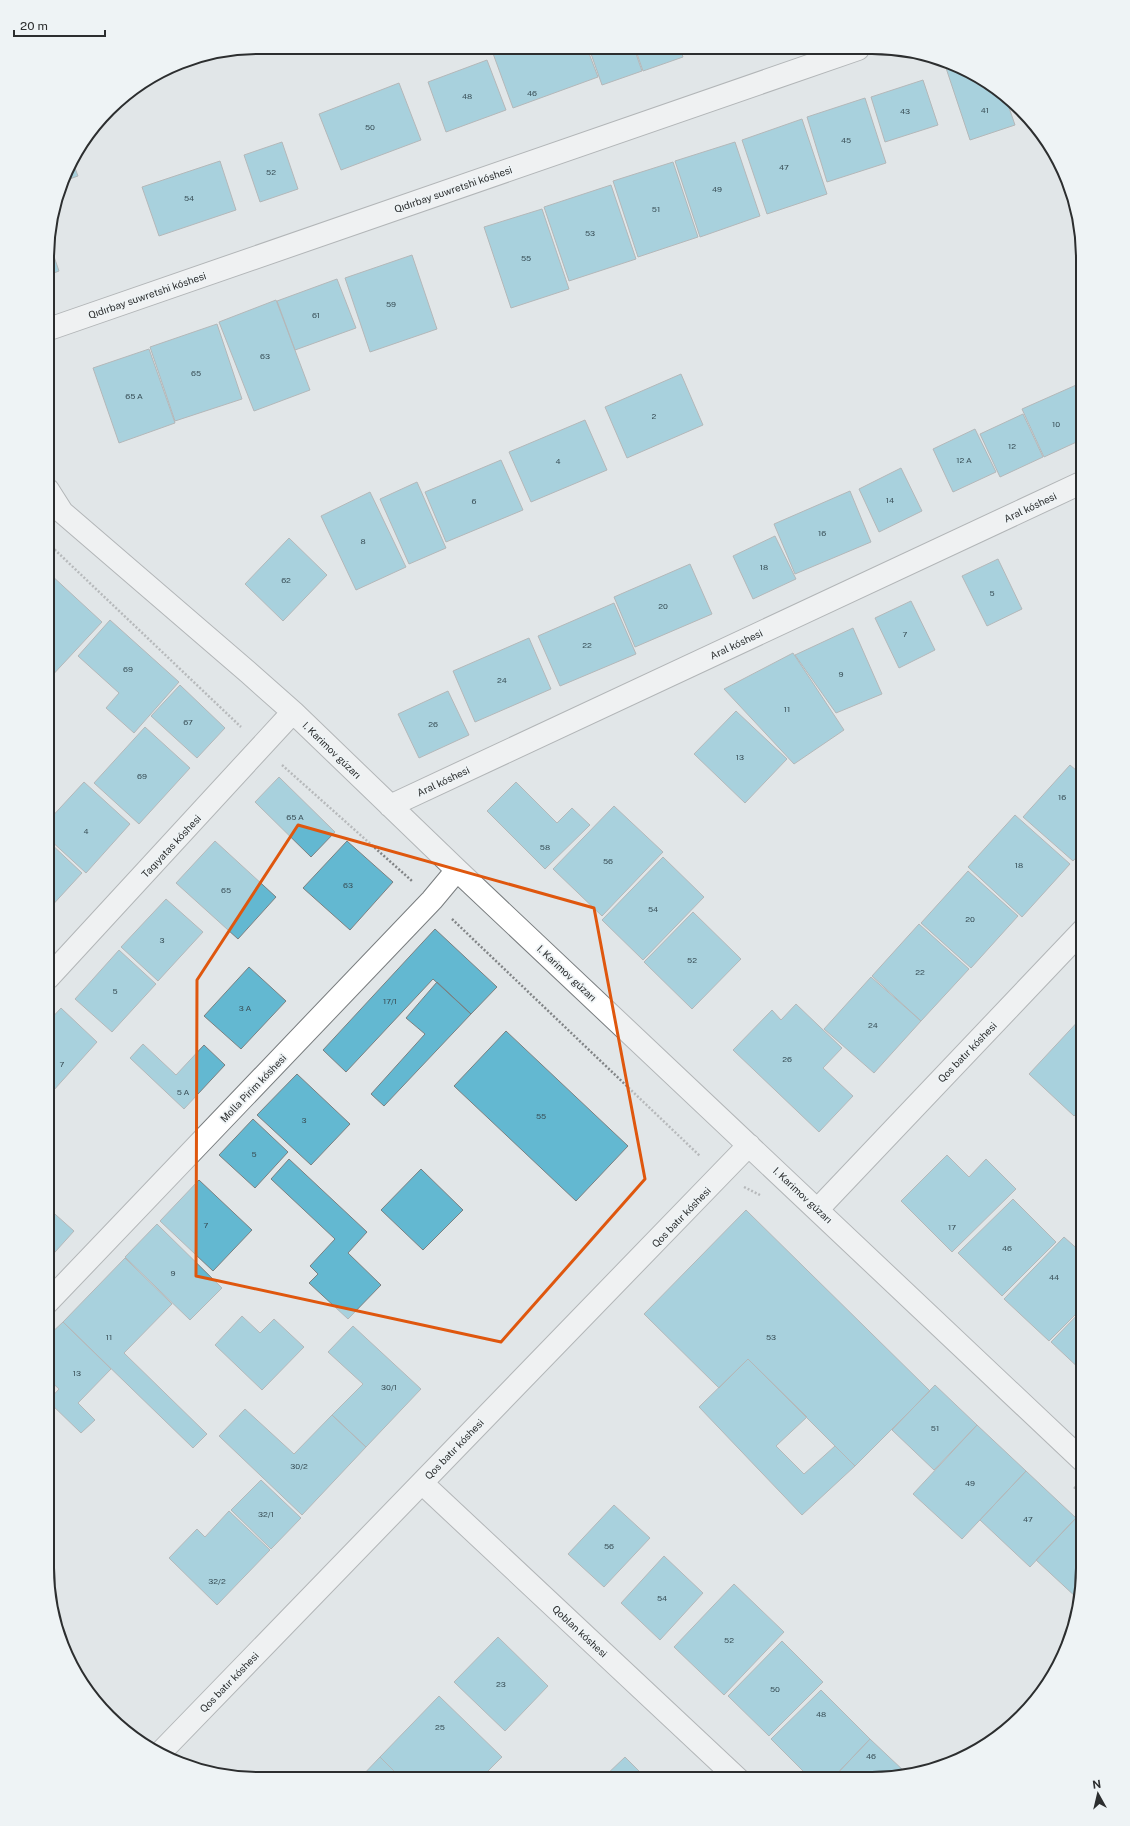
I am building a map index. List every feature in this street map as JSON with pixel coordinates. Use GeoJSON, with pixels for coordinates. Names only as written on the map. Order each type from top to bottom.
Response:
{"type":"FeatureCollection","features":[{"type":"Feature","properties":{"kind":"street","name":"Qıdırbay suwretshi kóshesi"},"geometry":{"type":"LineString","coordinates":[[54,327],[844,54]]}},
{"type":"Feature","properties":{"kind":"street","name":"Aral kóshesi"},"geometry":{"type":"LineString","coordinates":[[390,806],[1076,485]]}},
{"type":"Feature","properties":{"kind":"street","name":"I. Karimov gúzarı"},"geometry":{"type":"LineString","coordinates":[[55,514],[249,672],[293,712],[457,870],[818,1209],[1076,1454]]}},
{"type":"Feature","properties":{"kind":"street","name":"Taqıyatas kóshesi"},"geometry":{"type":"LineString","coordinates":[[54,972],[293,712]]}},
{"type":"Feature","properties":{"kind":"street","name":"Molla Pirim kóshesi"},"geometry":{"type":"LineString","coordinates":[[54,1296],[432,900],[457,870]]}},
{"type":"Feature","properties":{"kind":"street","name":"Qos batır kóshesi"},"geometry":{"type":"LineString","coordinates":[[818,1209],[1076,937]]}},
{"type":"Feature","properties":{"kind":"street","name":"Qos batır kóshesi"},"geometry":{"type":"LineString","coordinates":[[164,1749],[721,1176],[749,1145]]}},
{"type":"Feature","properties":{"kind":"street","name":"Qoblan kóshesi"},"geometry":{"type":"LineString","coordinates":[[422,1483],[731,1772]]}},
{"type":"Feature","properties":{"kind":"path"},"geometry":{"type":"LineString","coordinates":[[54,551],[262,747],[432,900],[721,1176],[762,1196]]}},
{"type":"Feature","properties":{"kind":"path"},"geometry":{"type":"LineString","coordinates":[[1071,1484],[1076,1489]]}},
{"type":"Feature","properties":{"kind":"highlighted area"},"geometry":{"type":"Polygon","coordinates":[[[298,825],[594,908],[645,1179],[501,1342],[196,1276],[197,980],[298,825]]]}},
{"type":"Feature","properties":{"kind":"building"},"geometry":{"type":"Polygon","coordinates":[[[493,54],[589,54],[598,77],[513,108],[493,54]]]}},
{"type":"Feature","properties":{"kind":"building"},"geometry":{"type":"Polygon","coordinates":[[[591,54],[636,54],[642,71],[602,85],[591,54]]]}},
{"type":"Feature","properties":{"kind":"building"},"geometry":{"type":"Polygon","coordinates":[[[637,54],[682,54],[683,57],[643,71],[637,54]]]}},
{"type":"Feature","properties":{"kind":"building"},"geometry":{"type":"Polygon","coordinates":[[[487,60],[506,110],[446,132],[428,82],[487,60]]]}},
{"type":"Feature","properties":{"kind":"building"},"geometry":{"type":"Polygon","coordinates":[[[946,69],[974,81],[996,96],[1009,108],[1015,125],[970,140],[946,69]]]}},
{"type":"Feature","properties":{"kind":"building"},"geometry":{"type":"Polygon","coordinates":[[[923,80],[938,125],[885,142],[871,97],[923,80]]]}},
{"type":"Feature","properties":{"kind":"building"},"geometry":{"type":"Polygon","coordinates":[[[399,83],[421,140],[341,170],[319,114],[399,83]]]}},
{"type":"Feature","properties":{"kind":"building"},"geometry":{"type":"Polygon","coordinates":[[[865,98],[886,163],[827,182],[807,117],[865,98]]]}},
{"type":"Feature","properties":{"kind":"building"},"geometry":{"type":"Polygon","coordinates":[[[802,119],[827,194],[767,214],[742,140],[802,119]]]}},
{"type":"Feature","properties":{"kind":"building"},"geometry":{"type":"Polygon","coordinates":[[[282,142],[298,189],[260,202],[244,155],[282,142]]]}},
{"type":"Feature","properties":{"kind":"building"},"geometry":{"type":"Polygon","coordinates":[[[735,142],[760,216],[700,237],[675,161],[735,142]]]}},
{"type":"Feature","properties":{"kind":"building"},"geometry":{"type":"Polygon","coordinates":[[[220,161],[236,210],[159,236],[142,187],[220,161]]]}},
{"type":"Feature","properties":{"kind":"building"},"geometry":{"type":"Polygon","coordinates":[[[673,162],[698,237],[638,257],[613,181],[673,162]]]}},
{"type":"Feature","properties":{"kind":"building"},"geometry":{"type":"Polygon","coordinates":[[[75,168],[78,176],[71,179],[75,168]]]}},
{"type":"Feature","properties":{"kind":"building"},"geometry":{"type":"Polygon","coordinates":[[[611,185],[636,259],[569,281],[544,207],[611,185]]]}},
{"type":"Feature","properties":{"kind":"building"},"geometry":{"type":"Polygon","coordinates":[[[542,209],[569,289],[511,308],[484,227],[542,209]]]}},
{"type":"Feature","properties":{"kind":"building"},"geometry":{"type":"Polygon","coordinates":[[[412,255],[437,329],[370,352],[345,278],[412,255]]]}},
{"type":"Feature","properties":{"kind":"building"},"geometry":{"type":"Polygon","coordinates":[[[54,256],[59,271],[54,273],[54,256]]]}},
{"type":"Feature","properties":{"kind":"building"},"geometry":{"type":"Polygon","coordinates":[[[337,279],[356,328],[295,350],[277,301],[337,279]]]}},
{"type":"Feature","properties":{"kind":"building"},"geometry":{"type":"Polygon","coordinates":[[[276,300],[310,390],[254,411],[219,322],[276,300]]]}},
{"type":"Feature","properties":{"kind":"building"},"geometry":{"type":"Polygon","coordinates":[[[217,324],[242,399],[175,421],[150,347],[217,324]]]}},
{"type":"Feature","properties":{"kind":"building"},"geometry":{"type":"Polygon","coordinates":[[[149,349],[175,423],[119,443],[93,368],[149,349]]]}},
{"type":"Feature","properties":{"kind":"building"},"geometry":{"type":"Polygon","coordinates":[[[681,374],[703,425],[627,458],[605,407],[681,374]]]}},
{"type":"Feature","properties":{"kind":"building"},"geometry":{"type":"Polygon","coordinates":[[[1076,385],[1076,442],[1044,457],[1022,409],[1076,385]]]}},
{"type":"Feature","properties":{"kind":"building"},"geometry":{"type":"Polygon","coordinates":[[[1023,414],[1043,457],[1000,477],[980,434],[1023,414]]]}},
{"type":"Feature","properties":{"kind":"building"},"geometry":{"type":"Polygon","coordinates":[[[585,420],[607,470],[531,502],[509,452],[585,420]]]}},
{"type":"Feature","properties":{"kind":"building"},"geometry":{"type":"Polygon","coordinates":[[[975,429],[996,472],[953,492],[933,449],[975,429]]]}},
{"type":"Feature","properties":{"kind":"building"},"geometry":{"type":"Polygon","coordinates":[[[501,460],[523,510],[446,542],[425,492],[501,460]]]}},
{"type":"Feature","properties":{"kind":"building"},"geometry":{"type":"Polygon","coordinates":[[[901,468],[922,511],[879,532],[859,489],[901,468]]]}},
{"type":"Feature","properties":{"kind":"building"},"geometry":{"type":"Polygon","coordinates":[[[417,482],[446,548],[409,564],[380,499],[417,482]]]}},
{"type":"Feature","properties":{"kind":"building"},"geometry":{"type":"Polygon","coordinates":[[[850,491],[871,542],[795,574],[774,524],[850,491]]]}},
{"type":"Feature","properties":{"kind":"building"},"geometry":{"type":"Polygon","coordinates":[[[370,492],[406,567],[356,590],[321,516],[370,492]]]}},
{"type":"Feature","properties":{"kind":"building"},"geometry":{"type":"Polygon","coordinates":[[[775,536],[796,579],[753,599],[733,556],[775,536]]]}},
{"type":"Feature","properties":{"kind":"building"},"geometry":{"type":"Polygon","coordinates":[[[289,538],[327,575],[283,621],[245,584],[289,538]]]}},
{"type":"Feature","properties":{"kind":"building"},"geometry":{"type":"Polygon","coordinates":[[[998,559],[1022,609],[987,626],[962,576],[998,559]]]}},
{"type":"Feature","properties":{"kind":"building"},"geometry":{"type":"Polygon","coordinates":[[[690,564],[712,614],[635,647],[614,597],[690,564]]]}},
{"type":"Feature","properties":{"kind":"building"},"geometry":{"type":"Polygon","coordinates":[[[54,578],[102,622],[54,674],[54,578]]]}},
{"type":"Feature","properties":{"kind":"building"},"geometry":{"type":"Polygon","coordinates":[[[911,601],[935,650],[899,668],[875,618],[911,601]]]}},
{"type":"Feature","properties":{"kind":"building"},"geometry":{"type":"Polygon","coordinates":[[[614,603],[636,654],[560,686],[538,636],[614,603]]]}},
{"type":"Feature","properties":{"kind":"building"},"geometry":{"type":"Polygon","coordinates":[[[110,620],[179,682],[134,733],[106,708],[119,693],[78,656],[110,620]]]}},
{"type":"Feature","properties":{"kind":"building"},"geometry":{"type":"Polygon","coordinates":[[[853,628],[882,694],[836,713],[795,655],[853,628]]]}},
{"type":"Feature","properties":{"kind":"building"},"geometry":{"type":"Polygon","coordinates":[[[529,638],[551,689],[475,722],[453,671],[529,638]]]}},
{"type":"Feature","properties":{"kind":"building"},"geometry":{"type":"Polygon","coordinates":[[[793,653],[844,730],[794,764],[724,689],[793,653]]]}},
{"type":"Feature","properties":{"kind":"building"},"geometry":{"type":"Polygon","coordinates":[[[180,685],[225,728],[197,758],[151,716],[180,685]]]}},
{"type":"Feature","properties":{"kind":"building"},"geometry":{"type":"Polygon","coordinates":[[[448,691],[469,735],[419,758],[398,714],[448,691]]]}},
{"type":"Feature","properties":{"kind":"building"},"geometry":{"type":"Polygon","coordinates":[[[736,711],[787,759],[745,803],[694,754],[736,711]]]}},
{"type":"Feature","properties":{"kind":"building"},"geometry":{"type":"Polygon","coordinates":[[[145,727],[190,768],[139,824],[94,783],[145,727]]]}},
{"type":"Feature","properties":{"kind":"building"},"geometry":{"type":"Polygon","coordinates":[[[1070,765],[1076,770],[1076,858],[1073,861],[1023,817],[1070,765]]]}},
{"type":"Feature","properties":{"kind":"building"},"geometry":{"type":"Polygon","coordinates":[[[279,777],[335,832],[311,857],[255,802],[279,777]]]}},
{"type":"Feature","properties":{"kind":"building"},"geometry":{"type":"Polygon","coordinates":[[[84,782],[130,824],[86,873],[54,844],[54,814],[84,782]]]}},
{"type":"Feature","properties":{"kind":"building"},"geometry":{"type":"Polygon","coordinates":[[[516,782],[557,823],[572,808],[590,825],[545,869],[487,811],[516,782]]]}},
{"type":"Feature","properties":{"kind":"building"},"geometry":{"type":"Polygon","coordinates":[[[614,806],[663,852],[602,916],[553,869],[614,806]]]}},
{"type":"Feature","properties":{"kind":"building"},"geometry":{"type":"Polygon","coordinates":[[[1015,815],[1070,864],[1022,917],[968,867],[1015,815]]]}},
{"type":"Feature","properties":{"kind":"building"},"geometry":{"type":"Polygon","coordinates":[[[215,841],[276,897],[238,939],[176,883],[215,841]]]}},
{"type":"Feature","properties":{"kind":"building"},"geometry":{"type":"Polygon","coordinates":[[[347,841],[393,882],[350,930],[303,888],[347,841]]]}},
{"type":"Feature","properties":{"kind":"building"},"geometry":{"type":"Polygon","coordinates":[[[54,847],[82,873],[54,903],[54,847]]]}},
{"type":"Feature","properties":{"kind":"building"},"geometry":{"type":"Polygon","coordinates":[[[663,857],[704,897],[643,960],[602,920],[663,857]]]}},
{"type":"Feature","properties":{"kind":"building"},"geometry":{"type":"Polygon","coordinates":[[[968,871],[1018,916],[971,968],[921,923],[968,871]]]}},
{"type":"Feature","properties":{"kind":"building"},"geometry":{"type":"Polygon","coordinates":[[[166,899],[203,932],[158,981],[121,947],[166,899]]]}},
{"type":"Feature","properties":{"kind":"building"},"geometry":{"type":"Polygon","coordinates":[[[693,912],[741,959],[692,1009],[644,962],[693,912]]]}},
{"type":"Feature","properties":{"kind":"building"},"geometry":{"type":"Polygon","coordinates":[[[919,924],[969,969],[921,1021],[872,976],[919,924]]]}},
{"type":"Feature","properties":{"kind":"building"},"geometry":{"type":"Polygon","coordinates":[[[435,929],[497,987],[471,1014],[433,979],[346,1072],[323,1050],[435,929]]]}},
{"type":"Feature","properties":{"kind":"building"},"geometry":{"type":"Polygon","coordinates":[[[119,950],[156,984],[112,1032],[75,999],[119,950]]]}},
{"type":"Feature","properties":{"kind":"building"},"geometry":{"type":"Polygon","coordinates":[[[249,967],[286,1001],[241,1049],[204,1016],[249,967]]]}},
{"type":"Feature","properties":{"kind":"building"},"geometry":{"type":"Polygon","coordinates":[[[871,977],[921,1021],[874,1073],[824,1029],[871,977]]]}},
{"type":"Feature","properties":{"kind":"building"},"geometry":{"type":"Polygon","coordinates":[[[437,982],[471,1014],[384,1106],[371,1094],[425,1034],[406,1018],[437,982]]]}},
{"type":"Feature","properties":{"kind":"building"},"geometry":{"type":"Polygon","coordinates":[[[796,1004],[842,1048],[823,1068],[853,1096],[819,1132],[733,1050],[772,1010],[781,1020],[796,1004]]]}},
{"type":"Feature","properties":{"kind":"building"},"geometry":{"type":"Polygon","coordinates":[[[61,1008],[97,1042],[54,1090],[54,1016],[61,1008]]]}},
{"type":"Feature","properties":{"kind":"building"},"geometry":{"type":"Polygon","coordinates":[[[1076,1024],[1076,1114],[1074,1116],[1029,1074],[1076,1024]]]}},
{"type":"Feature","properties":{"kind":"building"},"geometry":{"type":"Polygon","coordinates":[[[506,1031],[628,1146],[576,1201],[454,1086],[506,1031]]]}},
{"type":"Feature","properties":{"kind":"building"},"geometry":{"type":"Polygon","coordinates":[[[143,1044],[176,1075],[204,1045],[225,1065],[184,1109],[130,1058],[143,1044]]]}},
{"type":"Feature","properties":{"kind":"building"},"geometry":{"type":"Polygon","coordinates":[[[297,1074],[350,1124],[311,1165],[257,1115],[297,1074]]]}},
{"type":"Feature","properties":{"kind":"building"},"geometry":{"type":"Polygon","coordinates":[[[253,1119],[288,1152],[255,1188],[219,1155],[253,1119]]]}},
{"type":"Feature","properties":{"kind":"building"},"geometry":{"type":"Polygon","coordinates":[[[947,1155],[969,1177],[986,1159],[1016,1189],[952,1252],[901,1201],[947,1155]]]}},
{"type":"Feature","properties":{"kind":"building"},"geometry":{"type":"Polygon","coordinates":[[[289,1159],[367,1232],[348,1253],[381,1285],[348,1319],[309,1283],[318,1274],[310,1266],[335,1239],[271,1179],[289,1159]]]}},
{"type":"Feature","properties":{"kind":"building"},"geometry":{"type":"Polygon","coordinates":[[[421,1169],[463,1210],[423,1250],[381,1210],[421,1169]]]}},
{"type":"Feature","properties":{"kind":"building"},"geometry":{"type":"Polygon","coordinates":[[[199,1180],[252,1230],[213,1271],[160,1221],[199,1180]]]}},
{"type":"Feature","properties":{"kind":"building"},"geometry":{"type":"Polygon","coordinates":[[[1013,1199],[1056,1242],[1002,1296],[958,1253],[1013,1199]]]}},
{"type":"Feature","properties":{"kind":"building"},"geometry":{"type":"Polygon","coordinates":[[[746,1210],[930,1391],[855,1466],[748,1359],[719,1388],[644,1314],[746,1210]]]}},
{"type":"Feature","properties":{"kind":"building"},"geometry":{"type":"Polygon","coordinates":[[[54,1213],[74,1231],[54,1253],[54,1213]]]}},
{"type":"Feature","properties":{"kind":"building"},"geometry":{"type":"Polygon","coordinates":[[[157,1224],[222,1288],[190,1320],[125,1257],[157,1224]]]}},
{"type":"Feature","properties":{"kind":"building"},"geometry":{"type":"Polygon","coordinates":[[[1064,1237],[1076,1248],[1076,1314],[1049,1341],[1004,1299],[1064,1237]]]}},
{"type":"Feature","properties":{"kind":"building"},"geometry":{"type":"Polygon","coordinates":[[[125,1258],[172,1304],[124,1353],[207,1434],[193,1448],[63,1322],[125,1258]]]}},
{"type":"Feature","properties":{"kind":"building"},"geometry":{"type":"Polygon","coordinates":[[[242,1316],[260,1333],[274,1319],[304,1347],[262,1390],[215,1345],[242,1316]]]}},
{"type":"Feature","properties":{"kind":"building"},"geometry":{"type":"Polygon","coordinates":[[[1076,1316],[1076,1365],[1051,1342],[1076,1316]]]}},
{"type":"Feature","properties":{"kind":"building"},"geometry":{"type":"Polygon","coordinates":[[[63,1322],[111,1369],[78,1403],[95,1420],[81,1433],[54,1407],[54,1394],[59,1389],[54,1384],[54,1330],[63,1322]]]}},
{"type":"Feature","properties":{"kind":"building"},"geometry":{"type":"Polygon","coordinates":[[[353,1326],[421,1389],[366,1447],[332,1415],[363,1384],[328,1352],[353,1326]]]}},
{"type":"Feature","properties":{"kind":"building"},"geometry":{"type":"Polygon","coordinates":[[[748,1359],[807,1417],[776,1446],[804,1474],[835,1446],[855,1466],[802,1515],[699,1407],[748,1359]]]}},
{"type":"Feature","properties":{"kind":"building"},"geometry":{"type":"Polygon","coordinates":[[[935,1385],[977,1425],[934,1470],[892,1430],[935,1385]]]}},
{"type":"Feature","properties":{"kind":"building"},"geometry":{"type":"Polygon","coordinates":[[[245,1409],[294,1454],[332,1415],[366,1447],[302,1515],[219,1436],[245,1409]]]}},
{"type":"Feature","properties":{"kind":"building"},"geometry":{"type":"Polygon","coordinates":[[[977,1425],[1026,1471],[962,1539],[913,1494],[977,1425]]]}},
{"type":"Feature","properties":{"kind":"building"},"geometry":{"type":"Polygon","coordinates":[[[1026,1471],[1076,1518],[1030,1567],[980,1520],[1026,1471]]]}},
{"type":"Feature","properties":{"kind":"building"},"geometry":{"type":"Polygon","coordinates":[[[261,1480],[301,1518],[271,1549],[231,1510],[261,1480]]]}},
{"type":"Feature","properties":{"kind":"building"},"geometry":{"type":"Polygon","coordinates":[[[614,1505],[650,1538],[604,1587],[568,1554],[614,1505]]]}},
{"type":"Feature","properties":{"kind":"building"},"geometry":{"type":"Polygon","coordinates":[[[229,1511],[270,1550],[217,1605],[169,1558],[197,1529],[205,1537],[229,1511]]]}},
{"type":"Feature","properties":{"kind":"building"},"geometry":{"type":"Polygon","coordinates":[[[1076,1518],[1076,1581],[1074,1595],[1036,1560],[1076,1518]]]}},
{"type":"Feature","properties":{"kind":"building"},"geometry":{"type":"Polygon","coordinates":[[[664,1556],[703,1593],[660,1640],[621,1603],[664,1556]]]}},
{"type":"Feature","properties":{"kind":"building"},"geometry":{"type":"Polygon","coordinates":[[[734,1584],[784,1632],[724,1695],[674,1647],[734,1584]]]}},
{"type":"Feature","properties":{"kind":"building"},"geometry":{"type":"Polygon","coordinates":[[[498,1637],[548,1686],[505,1731],[454,1682],[498,1637]]]}},
{"type":"Feature","properties":{"kind":"building"},"geometry":{"type":"Polygon","coordinates":[[[782,1641],[823,1682],[769,1736],[728,1696],[782,1641]]]}},
{"type":"Feature","properties":{"kind":"building"},"geometry":{"type":"Polygon","coordinates":[[[821,1690],[870,1739],[839,1772],[804,1772],[771,1739],[821,1690]]]}},
{"type":"Feature","properties":{"kind":"building"},"geometry":{"type":"Polygon","coordinates":[[[439,1696],[502,1757],[487,1772],[395,1772],[380,1757],[439,1696]]]}},
{"type":"Feature","properties":{"kind":"building"},"geometry":{"type":"Polygon","coordinates":[[[870,1739],[902,1769],[885,1772],[839,1772],[870,1739]]]}},
{"type":"Feature","properties":{"kind":"building"},"geometry":{"type":"Polygon","coordinates":[[[380,1757],[395,1772],[366,1772],[380,1757]]]}},
{"type":"Feature","properties":{"kind":"building"},"geometry":{"type":"Polygon","coordinates":[[[625,1757],[640,1772],[609,1772],[625,1757]]]}}]}
